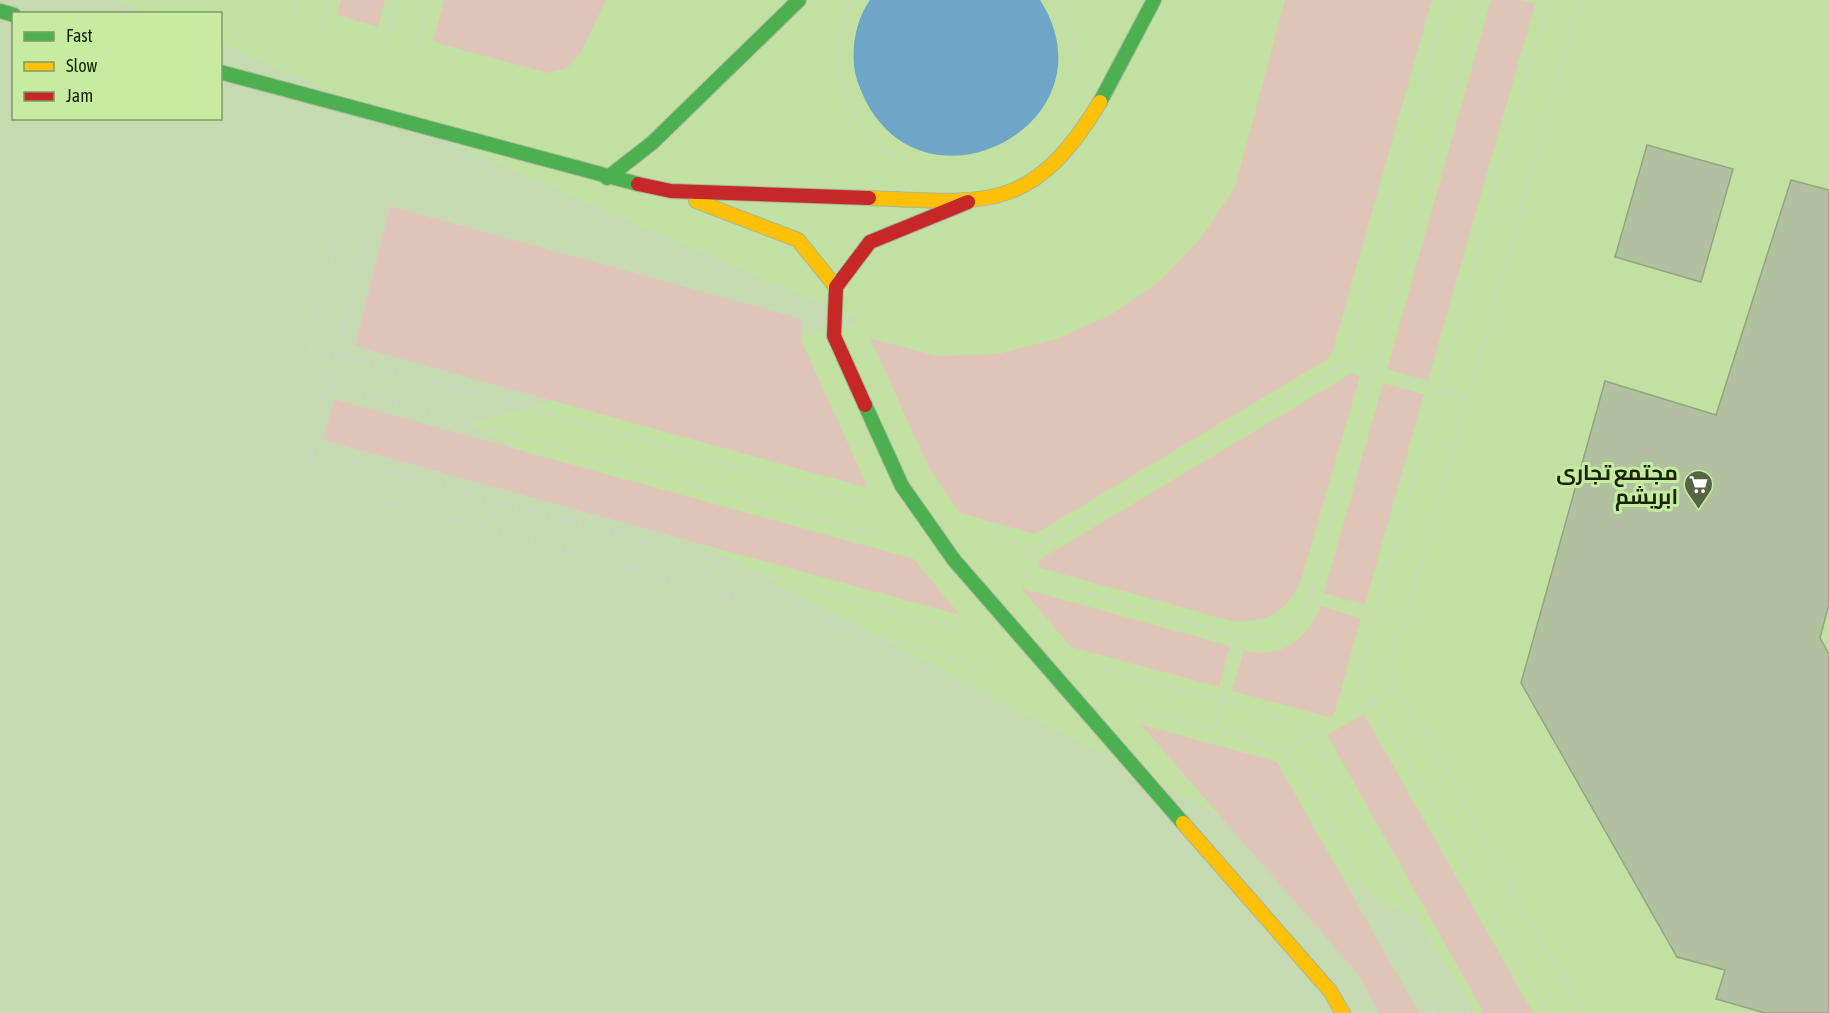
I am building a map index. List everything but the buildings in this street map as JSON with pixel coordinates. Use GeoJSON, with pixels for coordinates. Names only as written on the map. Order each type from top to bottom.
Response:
{"type":"FeatureCollection","features":[{"type":"Feature","properties":{"kind":"street"},"geometry":{"type":"LineString","coordinates":[[607,178],[652,143],[799,0]]}},
{"type":"Feature","properties":{"kind":"street"},"geometry":{"type":"LineString","coordinates":[[1154,0],[1084,130],[1063,157],[1036,179],[1003,195],[968,202],[870,242],[836,287],[834,336],[902,486],[951,556],[1330,991],[1343,1013]]}},
{"type":"Feature","properties":{"kind":"street"},"geometry":{"type":"LineString","coordinates":[[222,73],[607,178],[671,191],[968,202]]}},
{"type":"Feature","properties":{"kind":"street"},"geometry":{"type":"LineString","coordinates":[[671,191],[798,240],[836,287]]}},
{"type":"Feature","properties":{"kind":"path"},"geometry":{"type":"LineString","coordinates":[[292,17],[297,0]]}},
{"type":"Feature","properties":{"kind":"path"},"geometry":{"type":"LineString","coordinates":[[323,26],[330,0]]}},
{"type":"Feature","properties":{"kind":"path"},"geometry":{"type":"LineString","coordinates":[[384,43],[396,0]]}},
{"type":"Feature","properties":{"kind":"path"},"geometry":{"type":"LineString","coordinates":[[416,52],[429,0]]}},
{"type":"Feature","properties":{"kind":"path"},"geometry":{"type":"LineString","coordinates":[[850,0],[841,22],[836,51],[838,79],[848,107],[863,131],[884,150],[901,160]]}},
{"type":"Feature","properties":{"kind":"path"},"geometry":{"type":"LineString","coordinates":[[1061,0],[1073,31],[1073,69]]}},
{"type":"Feature","properties":{"kind":"path"},"geometry":{"type":"LineString","coordinates":[[1027,577],[1035,548],[1344,364],[1447,0]]}},
{"type":"Feature","properties":{"kind":"path"},"geometry":{"type":"LineString","coordinates":[[1018,574],[1240,636],[1262,637],[1283,631],[1300,616],[1310,597],[1478,0]]}},
{"type":"Feature","properties":{"kind":"path"},"geometry":{"type":"LineString","coordinates":[[1547,1013],[1358,677],[1548,0]]}},
{"type":"Feature","properties":{"kind":"path"},"geometry":{"type":"LineString","coordinates":[[1580,2],[1390,673],[1582,1013]]}},
{"type":"Feature","properties":{"kind":"path"},"geometry":{"type":"LineString","coordinates":[[352,181],[310,348],[330,385],[897,541]]}},
{"type":"Feature","properties":{"kind":"path"},"geometry":{"type":"LineString","coordinates":[[380,188],[306,479],[994,669]]}},
{"type":"Feature","properties":{"kind":"path"},"geometry":{"type":"LineString","coordinates":[[310,348],[870,502]]}},
{"type":"Feature","properties":{"kind":"path"},"geometry":{"type":"LineString","coordinates":[[1344,364],[1467,399]]}},
{"type":"Feature","properties":{"kind":"path"},"geometry":{"type":"LineString","coordinates":[[313,450],[958,627]]}},
{"type":"Feature","properties":{"kind":"path"},"geometry":{"type":"LineString","coordinates":[[979,532],[1035,548]]}},
{"type":"Feature","properties":{"kind":"path"},"geometry":{"type":"LineString","coordinates":[[1310,597],[1404,623]]}},
{"type":"Feature","properties":{"kind":"path"},"geometry":{"type":"LineString","coordinates":[[1215,730],[1240,636]]}},
{"type":"Feature","properties":{"kind":"path"},"geometry":{"type":"LineString","coordinates":[[1102,667],[1307,724],[1470,1013]]}},
{"type":"Feature","properties":{"kind":"path"},"geometry":{"type":"LineString","coordinates":[[1286,750],[1398,687]]}},
{"type":"Feature","properties":{"kind":"path"},"geometry":{"type":"LineString","coordinates":[[1138,709],[1286,750],[1435,1013]]}},
{"type":"Feature","properties":{"kind":"shaded area"},"geometry":{"type":"Polygon","coordinates":[[[117,0],[1829,0],[1829,1013],[1475,1013],[1415,917],[469,423],[861,321],[222,44],[222,12],[147,12],[117,0]]]}},
{"type":"Feature","properties":{"kind":"shaded area"},"geometry":{"type":"Polygon","coordinates":[[[341,0],[385,0],[378,27],[337,15],[341,0]]]}},
{"type":"Feature","properties":{"kind":"shaded area"},"geometry":{"type":"Polygon","coordinates":[[[444,0],[606,0],[580,54],[567,68],[548,73],[433,42],[444,0]]]}},
{"type":"Feature","properties":{"kind":"shaded area"},"geometry":{"type":"Polygon","coordinates":[[[1285,0],[1432,0],[1331,357],[1035,534],[960,513],[930,470],[870,338],[936,356],[998,354],[1056,339],[1111,315],[1160,281],[1201,238],[1235,187],[1285,0]]]}},
{"type":"Feature","properties":{"kind":"shaded area"},"geometry":{"type":"Polygon","coordinates":[[[1491,0],[1521,0],[1535,4],[1428,381],[1387,369],[1491,0]]]}},
{"type":"Feature","properties":{"kind":"shaded area"},"geometry":{"type":"Polygon","coordinates":[[[390,206],[802,319],[802,342],[868,488],[355,346],[390,206]]]}},
{"type":"Feature","properties":{"kind":"shaded area"},"geometry":{"type":"Polygon","coordinates":[[[1352,373],[1360,376],[1301,581],[1288,601],[1274,614],[1255,620],[1231,621],[1037,567],[1039,560],[1352,373]]]}},
{"type":"Feature","properties":{"kind":"shaded area"},"geometry":{"type":"Polygon","coordinates":[[[1383,383],[1424,394],[1365,605],[1324,593],[1383,383]]]}},
{"type":"Feature","properties":{"kind":"shaded area"},"geometry":{"type":"Polygon","coordinates":[[[334,399],[914,559],[960,615],[323,440],[334,399]]]}},
{"type":"Feature","properties":{"kind":"shaded area"},"geometry":{"type":"Polygon","coordinates":[[[1021,588],[1230,646],[1219,687],[1071,647],[1021,588]]]}},
{"type":"Feature","properties":{"kind":"shaded area"},"geometry":{"type":"Polygon","coordinates":[[[1320,606],[1361,618],[1334,715],[1329,717],[1232,691],[1244,650],[1257,653],[1269,652],[1280,650],[1291,644],[1308,628],[1320,606]]]}},
{"type":"Feature","properties":{"kind":"shaded area"},"geometry":{"type":"Polygon","coordinates":[[[1364,714],[1533,1013],[1484,1013],[1327,735],[1364,714]]]}},
{"type":"Feature","properties":{"kind":"shaded area"},"geometry":{"type":"Polygon","coordinates":[[[1140,724],[1277,762],[1419,1013],[1380,1013],[1356,972],[1140,724]]]}},
{"type":"Feature","properties":{"kind":"water"},"geometry":{"type":"Polygon","coordinates":[[[870,0],[1040,0],[1058,46],[1053,87],[1032,121],[999,145],[960,155],[920,151],[884,127],[858,83],[854,63],[855,40],[860,19],[870,0]]]}},
{"type":"Feature","properties":{"kind":"traffic: fast"},"geometry":{"type":"LineString","coordinates":[[607,178],[652,143],[799,0]]}},
{"type":"Feature","properties":{"kind":"traffic: fast"},"geometry":{"type":"LineString","coordinates":[[1100,102],[1154,0]]}},
{"type":"Feature","properties":{"kind":"traffic: fast"},"geometry":{"type":"LineString","coordinates":[[0,11],[12,14]]}},
{"type":"Feature","properties":{"kind":"traffic: fast"},"geometry":{"type":"LineString","coordinates":[[222,73],[638,184]]}},
{"type":"Feature","properties":{"kind":"traffic: fast"},"geometry":{"type":"LineString","coordinates":[[865,405],[902,486],[954,560],[1183,823]]}},
{"type":"Feature","properties":{"kind":"traffic: slow"},"geometry":{"type":"LineString","coordinates":[[869,198],[945,201],[1003,194],[1028,183],[1052,165],[1075,138],[1100,102]]}},
{"type":"Feature","properties":{"kind":"traffic: slow"},"geometry":{"type":"LineString","coordinates":[[696,201],[798,240],[836,287]]}},
{"type":"Feature","properties":{"kind":"traffic: slow"},"geometry":{"type":"LineString","coordinates":[[1183,823],[1330,991],[1343,1013]]}},
{"type":"Feature","properties":{"kind":"traffic: jam"},"geometry":{"type":"LineString","coordinates":[[638,184],[671,191],[869,198]]}},
{"type":"Feature","properties":{"kind":"traffic: jam"},"geometry":{"type":"LineString","coordinates":[[865,405],[834,336],[836,287],[870,242],[968,202]]}},
{"type":"Feature","properties":{"kind":"place","name":"مجتمع تجاری ابریشم"},"geometry":{"type":"Point","coordinates":[1699,510]}}]}
